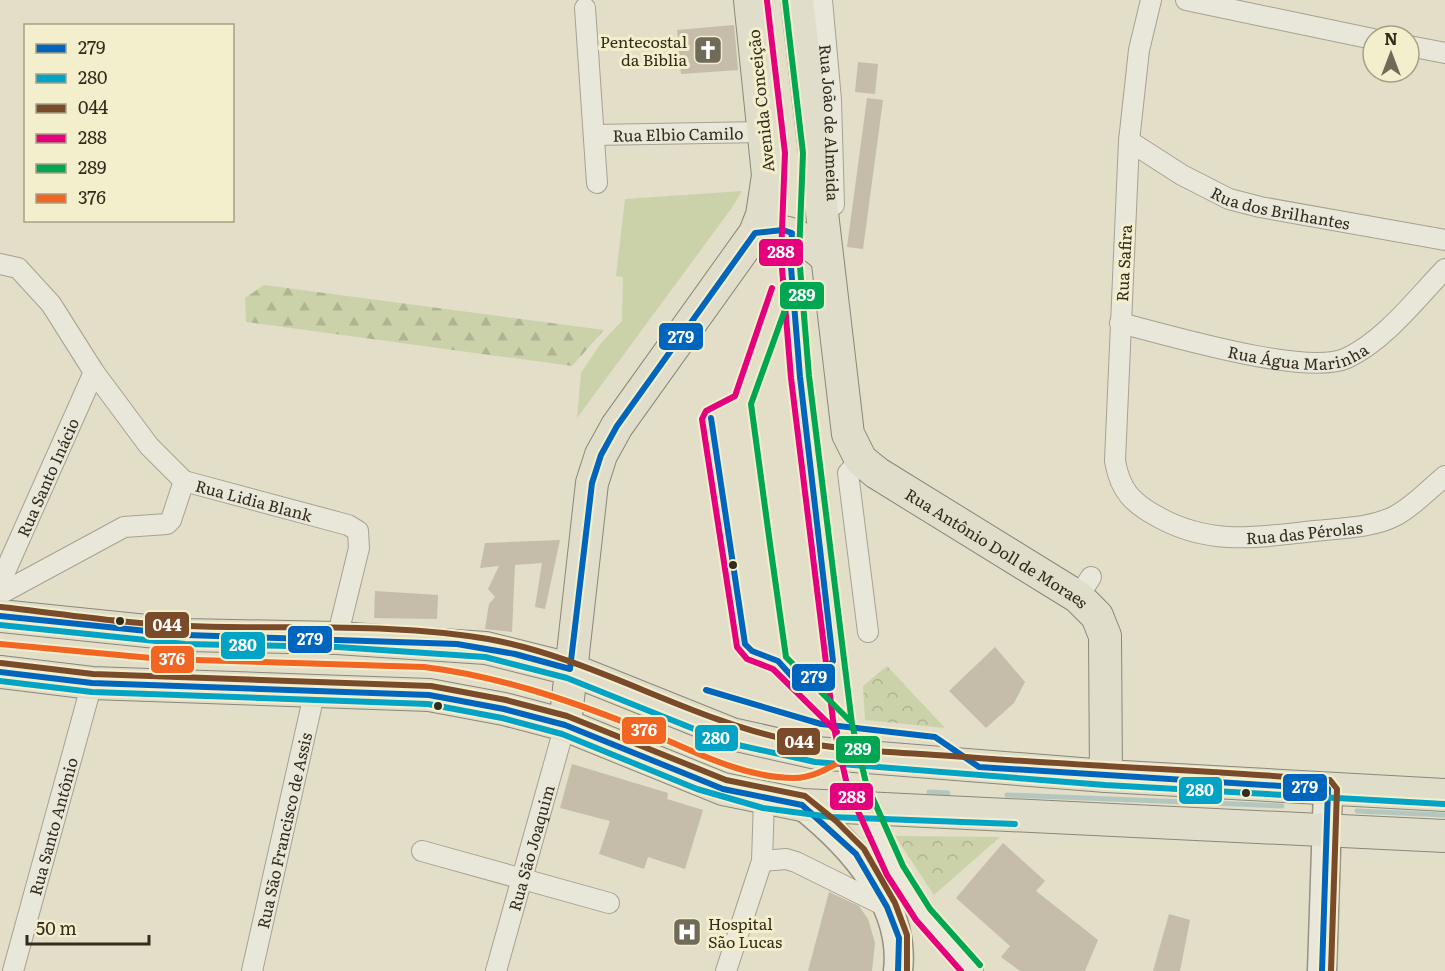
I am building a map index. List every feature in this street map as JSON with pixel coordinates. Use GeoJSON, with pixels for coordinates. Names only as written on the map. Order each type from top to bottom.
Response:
{"type":"FeatureCollection","features":[{"type":"Feature","properties":{"kind":"main road","name":"Avenida Conceição"},"geometry":{"type":"LineString","coordinates":[[750,0],[763,132]]}},
{"type":"Feature","properties":{"kind":"main road"},"geometry":{"type":"LineString","coordinates":[[797,0],[835,342],[848,434],[861,460]]}},
{"type":"Feature","properties":{"kind":"main road"},"geometry":{"type":"LineString","coordinates":[[565,725],[585,531],[592,483],[601,455],[617,426],[769,232],[776,216],[778,158],[771,140],[763,132]]}},
{"type":"Feature","properties":{"kind":"main road"},"geometry":{"type":"LineString","coordinates":[[769,232],[803,237],[826,251]]}},
{"type":"Feature","properties":{"kind":"main road","name":"Rua Antônio Doll de Moraes"},"geometry":{"type":"LineString","coordinates":[[861,460],[1084,587],[1105,636],[1106,776]]}},
{"type":"Feature","properties":{"kind":"main road"},"geometry":{"type":"LineString","coordinates":[[0,616],[186,635],[337,638],[457,644],[514,654],[570,669],[732,734],[789,749],[849,757],[1106,776],[1445,795]]}},
{"type":"Feature","properties":{"kind":"main road"},"geometry":{"type":"LineString","coordinates":[[0,672],[92,683],[429,695],[504,709],[565,725],[700,780],[764,799],[802,805],[1445,836]]}},
{"type":"Feature","properties":{"kind":"main road"},"geometry":{"type":"LineString","coordinates":[[1322,971],[1328,789]]}},
{"type":"Feature","properties":{"kind":"main road"},"geometry":{"type":"LineString","coordinates":[[802,805],[856,854],[887,907],[899,938],[898,971]]}},
{"type":"Feature","properties":{"kind":"street","name":"Rua João de Almeida"},"geometry":{"type":"LineString","coordinates":[[822,0],[834,156],[834,221],[826,251]]}},
{"type":"Feature","properties":{"kind":"street","name":"Rua Safira"},"geometry":{"type":"LineString","coordinates":[[1151,0],[1137,60],[1129,141],[1115,460],[1118,480],[1123,490],[1152,514]]}},
{"type":"Feature","properties":{"kind":"street"},"geometry":{"type":"LineString","coordinates":[[1186,0],[1249,7],[1361,36]]}},
{"type":"Feature","properties":{"kind":"street","name":"Rua Elbio Camilo"},"geometry":{"type":"LineString","coordinates":[[585,8],[597,183]]}},
{"type":"Feature","properties":{"kind":"street"},"geometry":{"type":"LineString","coordinates":[[1421,48],[1445,53]]}},
{"type":"Feature","properties":{"kind":"street","name":"Rua Elbio Camilo"},"geometry":{"type":"LineString","coordinates":[[594,135],[763,132]]}},
{"type":"Feature","properties":{"kind":"street","name":"Rua dos Brilhantes"},"geometry":{"type":"LineString","coordinates":[[1129,141],[1182,175],[1230,199],[1260,207],[1445,240]]}},
{"type":"Feature","properties":{"kind":"street","name":"Rua Lidia Blank"},"geometry":{"type":"LineString","coordinates":[[0,264],[18,268],[51,304],[94,372],[149,446],[184,481],[348,525],[358,531],[358,548],[337,638]]}},
{"type":"Feature","properties":{"kind":"street","name":"Rua Água Marinha"},"geometry":{"type":"LineString","coordinates":[[1120,323],[1278,360],[1330,363],[1347,358],[1362,349],[1445,269]]}},
{"type":"Feature","properties":{"kind":"street","name":"Rua Santo Inácio"},"geometry":{"type":"LineString","coordinates":[[0,583],[94,372]]}},
{"type":"Feature","properties":{"kind":"street"},"geometry":{"type":"LineString","coordinates":[[861,460],[848,473],[868,632]]}},
{"type":"Feature","properties":{"kind":"street","name":"Rua das Pérolas"},"geometry":{"type":"LineString","coordinates":[[1152,514],[1183,531],[1221,538],[1363,525],[1396,515],[1445,476]]}},
{"type":"Feature","properties":{"kind":"street"},"geometry":{"type":"LineString","coordinates":[[0,594],[124,526],[167,524],[171,520],[184,481]]}},
{"type":"Feature","properties":{"kind":"street","name":"Rua Santo Antônio"},"geometry":{"type":"LineString","coordinates":[[13,971],[92,683]]}},
{"type":"Feature","properties":{"kind":"street","name":"Rua São Francisco de Assis"},"geometry":{"type":"LineString","coordinates":[[252,971],[315,690]]}},
{"type":"Feature","properties":{"kind":"street","name":"Rua São Joaquim"},"geometry":{"type":"LineString","coordinates":[[496,971],[565,725]]}},
{"type":"Feature","properties":{"kind":"street"},"geometry":{"type":"LineString","coordinates":[[726,971],[762,861],[764,799]]}},
{"type":"Feature","properties":{"kind":"street"},"geometry":{"type":"LineString","coordinates":[[866,809],[895,871],[922,914],[973,971]]}},
{"type":"Feature","properties":{"kind":"street"},"geometry":{"type":"LineString","coordinates":[[422,851],[609,903]]}},
{"type":"Feature","properties":{"kind":"street"},"geometry":{"type":"LineString","coordinates":[[762,861],[786,859],[796,862],[887,907]]}},
{"type":"Feature","properties":{"kind":"green space"},"geometry":{"type":"Polygon","coordinates":[[[742,191],[577,418],[581,373],[601,343],[622,321],[623,277],[616,276],[625,199],[742,191]]]}},
{"type":"Feature","properties":{"kind":"green space"},"geometry":{"type":"Polygon","coordinates":[[[264,285],[604,330],[572,366],[246,322],[245,298],[264,285]]]}},
{"type":"Feature","properties":{"kind":"green space"},"geometry":{"type":"Polygon","coordinates":[[[887,666],[945,728],[865,720],[863,686],[887,666]]]}},
{"type":"Feature","properties":{"kind":"green space"},"geometry":{"type":"Polygon","coordinates":[[[895,836],[1000,837],[934,895],[895,836]]]}},
{"type":"Feature","properties":{"kind":"building","name":"Pentecostal da Biblia"},"geometry":{"type":"Polygon","coordinates":[[[734,25],[738,70],[681,74],[677,30],[734,25]]]}},
{"type":"Feature","properties":{"kind":"building"},"geometry":{"type":"Polygon","coordinates":[[[858,62],[878,64],[875,94],[855,92],[858,62]]]}},
{"type":"Feature","properties":{"kind":"building"},"geometry":{"type":"Polygon","coordinates":[[[867,98],[883,100],[863,249],[847,247],[867,98]]]}},
{"type":"Feature","properties":{"kind":"building"},"geometry":{"type":"Polygon","coordinates":[[[560,540],[545,609],[535,607],[542,563],[515,565],[512,632],[485,629],[489,604],[495,597],[488,589],[499,566],[480,568],[485,543],[560,540]]]}},
{"type":"Feature","properties":{"kind":"building"},"geometry":{"type":"Polygon","coordinates":[[[375,591],[438,595],[437,619],[374,618],[375,591]]]}},
{"type":"Feature","properties":{"kind":"building"},"geometry":{"type":"Polygon","coordinates":[[[995,647],[1025,682],[1014,703],[986,728],[949,691],[995,647]]]}},
{"type":"Feature","properties":{"kind":"building"},"geometry":{"type":"Polygon","coordinates":[[[572,764],[668,793],[667,799],[703,810],[685,869],[648,857],[644,869],[599,854],[610,821],[560,808],[572,764]]]}},
{"type":"Feature","properties":{"kind":"building"},"geometry":{"type":"Polygon","coordinates":[[[1003,843],[1045,881],[1036,891],[1098,940],[1085,971],[1020,971],[1001,957],[1010,946],[956,898],[1003,843]]]}},
{"type":"Feature","properties":{"kind":"building"},"geometry":{"type":"Polygon","coordinates":[[[829,892],[859,906],[868,919],[875,943],[872,971],[808,971],[829,892]]]}},
{"type":"Feature","properties":{"kind":"building"},"geometry":{"type":"Polygon","coordinates":[[[1169,914],[1190,920],[1180,971],[1153,971],[1169,914]]]}},
{"type":"Feature","properties":{"kind":"waterway"},"geometry":{"type":"LineString","coordinates":[[929,792],[948,793]]}},
{"type":"Feature","properties":{"kind":"waterway"},"geometry":{"type":"LineString","coordinates":[[1007,795],[1282,806]]}},
{"type":"Feature","properties":{"kind":"waterway"},"geometry":{"type":"LineString","coordinates":[[1357,811],[1445,815]]}},
{"type":"Feature","properties":{"kind":"transit line","name":"289"},"geometry":{"type":"LineString","coordinates":[[785,0],[803,153],[799,255],[809,376],[852,724],[866,783],[903,866],[930,909],[980,965]]}},
{"type":"Feature","properties":{"kind":"transit line","name":"288"},"geometry":{"type":"LineString","coordinates":[[767,1],[785,153],[781,256],[791,378],[834,728],[848,789],[887,875],[916,920],[961,971]]}},
{"type":"Feature","properties":{"kind":"transit line","name":"279"},"geometry":{"type":"LineString","coordinates":[[0,616],[186,635],[457,644],[515,654],[570,669],[592,483],[601,455],[617,426],[755,233],[783,230],[792,233],[790,255],[800,377],[833,661],[820,676],[796,681],[778,661],[752,651],[745,644],[711,418]]}},
{"type":"Feature","properties":{"kind":"transit line","name":"288"},"geometry":{"type":"LineString","coordinates":[[772,288],[735,396],[706,411],[702,419],[737,647],[747,659],[773,669],[837,732]]}},
{"type":"Feature","properties":{"kind":"transit line","name":"289"},"geometry":{"type":"LineString","coordinates":[[791,293],[751,404],[770,544],[786,657],[849,720]]}},
{"type":"Feature","properties":{"kind":"transit line","name":"044"},"geometry":{"type":"LineString","coordinates":[[1,607],[166,625],[377,628],[488,639],[565,660],[713,718],[809,744],[1046,763],[1330,780],[1337,789],[1331,971]]}},
{"type":"Feature","properties":{"kind":"transit line","name":"280"},"geometry":{"type":"LineString","coordinates":[[0,625],[185,644],[337,647],[485,657],[567,678],[729,743],[815,762],[1105,785],[1444,804]]}},
{"type":"Feature","properties":{"kind":"transit line","name":"376"},"geometry":{"type":"LineString","coordinates":[[0,644],[162,659],[424,667],[478,676],[557,698],[634,726],[712,760],[753,773],[773,777],[809,776],[849,757]]}},
{"type":"Feature","properties":{"kind":"transit line","name":"044"},"geometry":{"type":"LineString","coordinates":[[1,663],[93,674],[431,686],[506,700],[567,716],[726,780],[805,796],[836,821],[864,849],[895,903],[907,935],[907,971]]}},
{"type":"Feature","properties":{"kind":"transit line","name":"279"},"geometry":{"type":"LineString","coordinates":[[0,672],[92,683],[429,695],[504,709],[565,725],[723,789],[802,805],[856,854],[887,907],[899,938],[898,971]]}},
{"type":"Feature","properties":{"kind":"transit line","name":"280"},"geometry":{"type":"LineString","coordinates":[[0,681],[92,692],[428,704],[502,718],[562,734],[697,789],[763,808],[831,817],[1015,824]]}},
{"type":"Feature","properties":{"kind":"transit line","name":"279"},"geometry":{"type":"LineString","coordinates":[[706,690],[821,724],[935,737],[979,767],[1328,789],[1322,971]]}},
{"type":"Feature","properties":{"kind":"place","name":"Pentecostal da Biblia"},"geometry":{"type":"Point","coordinates":[708,50]}},
{"type":"Feature","properties":{"kind":"place","name":"Hospital São Lucas"},"geometry":{"type":"Point","coordinates":[687,932]}}]}
